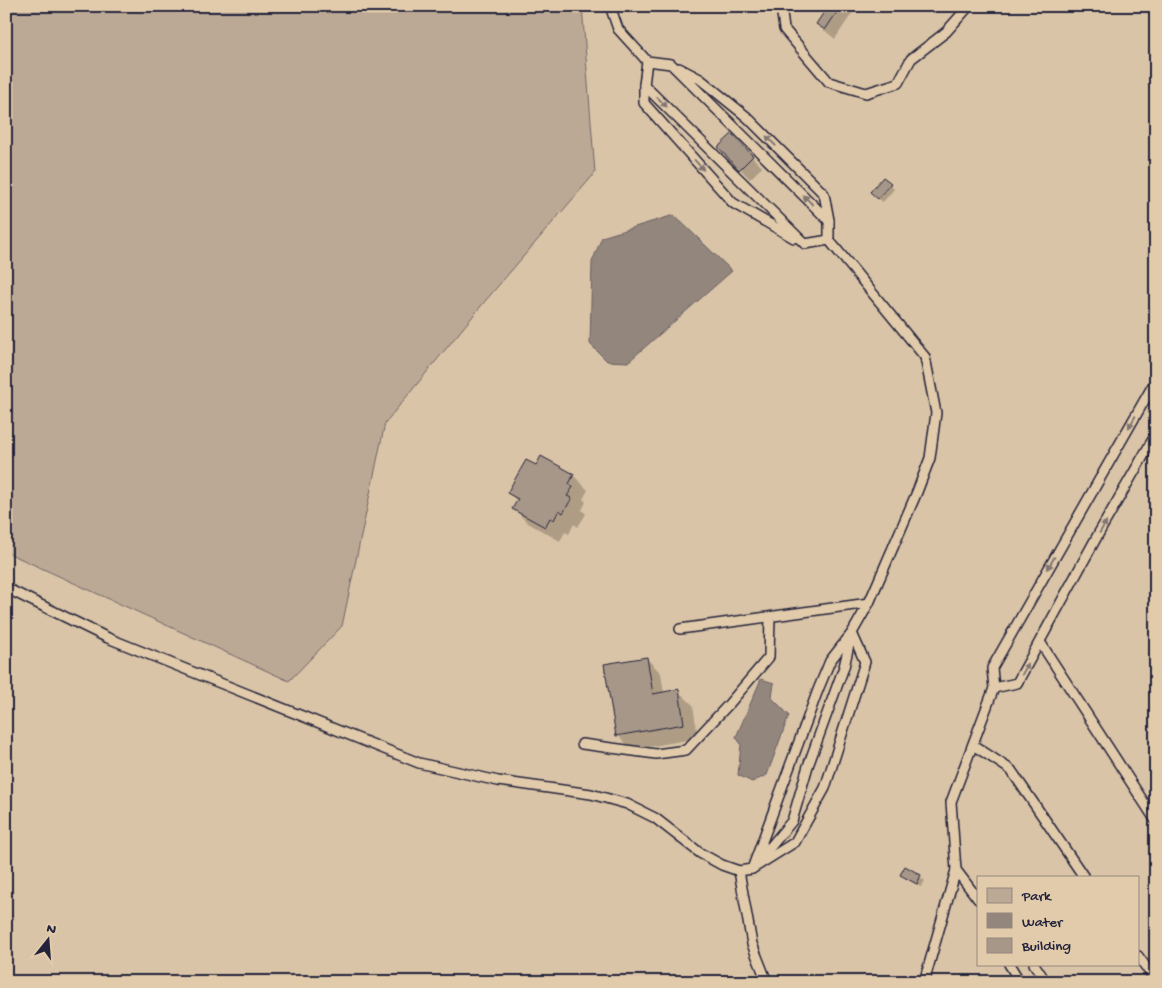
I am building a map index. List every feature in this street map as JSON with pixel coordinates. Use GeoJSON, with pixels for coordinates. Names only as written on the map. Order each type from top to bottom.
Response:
{"type":"FeatureCollection","features":[{"type":"Feature","properties":{"kind":"lane"},"geometry":{"type":"LineString","coordinates":[[610,6],[618,29],[647,61],[671,64],[700,79],[747,117],[824,194],[829,221],[829,240],[925,357],[936,413],[930,458],[917,492],[870,603],[852,633],[830,661],[752,869]]}},
{"type":"Feature","properties":{"kind":"lane"},"geometry":{"type":"LineString","coordinates":[[781,6],[784,28],[830,82],[866,94],[898,83],[911,59],[946,32],[968,6]]}},
{"type":"Feature","properties":{"kind":"lane"},"geometry":{"type":"LineString","coordinates":[[647,61],[644,103],[734,203],[805,244],[829,240]]}},
{"type":"Feature","properties":{"kind":"lane"},"geometry":{"type":"LineString","coordinates":[[671,64],[829,221]]}},
{"type":"Feature","properties":{"kind":"lane"},"geometry":{"type":"LineString","coordinates":[[644,84],[805,244]]}},
{"type":"Feature","properties":{"kind":"lane"},"geometry":{"type":"LineString","coordinates":[[926,978],[956,870],[951,802],[994,688],[992,668],[1156,380]]}},
{"type":"Feature","properties":{"kind":"lane"},"geometry":{"type":"LineString","coordinates":[[994,688],[1018,683],[1100,531],[1156,434]]}},
{"type":"Feature","properties":{"kind":"lane"},"geometry":{"type":"LineString","coordinates":[[6,588],[108,638],[419,763],[498,781],[591,794],[627,804],[655,818],[700,853],[722,865],[739,871],[752,869],[795,842],[825,788],[865,662],[852,633]]}},
{"type":"Feature","properties":{"kind":"lane"},"geometry":{"type":"LineString","coordinates":[[680,629],[870,603]]}},
{"type":"Feature","properties":{"kind":"lane"},"geometry":{"type":"LineString","coordinates":[[582,744],[656,754],[686,750],[769,657],[770,617]]}},
{"type":"Feature","properties":{"kind":"lane"},"geometry":{"type":"LineString","coordinates":[[752,869],[792,822],[808,766],[844,667],[852,633]]}},
{"type":"Feature","properties":{"kind":"lane"},"geometry":{"type":"LineString","coordinates":[[1040,642],[1156,821]]}},
{"type":"Feature","properties":{"kind":"lane"},"geometry":{"type":"LineString","coordinates":[[973,745],[1011,770],[1083,876]]}},
{"type":"Feature","properties":{"kind":"lane"},"geometry":{"type":"LineString","coordinates":[[956,870],[977,898]]}},
{"type":"Feature","properties":{"kind":"lane"},"geometry":{"type":"LineString","coordinates":[[739,871],[752,944],[767,982]]}},
{"type":"Feature","properties":{"kind":"lane"},"geometry":{"type":"LineString","coordinates":[[1140,959],[1156,981]]}},
{"type":"Feature","properties":{"kind":"lane"},"geometry":{"type":"LineString","coordinates":[[1010,966],[1020,982]]}},
{"type":"Feature","properties":{"kind":"lane"},"geometry":{"type":"LineString","coordinates":[[1035,966],[1046,982]]}},
{"type":"Feature","properties":{"kind":"green space"},"geometry":{"type":"Polygon","coordinates":[[[6,6],[582,6],[595,173],[486,300],[385,423],[342,626],[289,681],[6,552],[6,6]]]}},
{"type":"Feature","properties":{"kind":"water"},"geometry":{"type":"Polygon","coordinates":[[[674,215],[732,271],[628,362],[607,361],[590,344],[592,262],[602,237],[674,215]]]}},
{"type":"Feature","properties":{"kind":"water"},"geometry":{"type":"Polygon","coordinates":[[[761,679],[774,683],[772,698],[789,715],[767,775],[752,782],[738,775],[741,744],[736,737],[761,679]]]}},
{"type":"Feature","properties":{"kind":"building"},"geometry":{"type":"Polygon","coordinates":[[[828,6],[841,6],[825,30],[816,24],[828,6]]]}},
{"type":"Feature","properties":{"kind":"building"},"geometry":{"type":"Polygon","coordinates":[[[732,134],[753,156],[739,170],[718,147],[732,134]]]}},
{"type":"Feature","properties":{"kind":"building"},"geometry":{"type":"Polygon","coordinates":[[[883,177],[891,183],[878,199],[870,192],[883,177]]]}},
{"type":"Feature","properties":{"kind":"building"},"geometry":{"type":"Polygon","coordinates":[[[541,456],[574,474],[569,484],[573,487],[567,496],[572,498],[563,513],[559,510],[554,520],[550,518],[545,527],[512,509],[518,499],[507,493],[526,460],[536,465],[541,456]]]}},
{"type":"Feature","properties":{"kind":"building"},"geometry":{"type":"Polygon","coordinates":[[[647,657],[653,694],[679,689],[684,724],[616,736],[604,664],[647,657]]]}},
{"type":"Feature","properties":{"kind":"building"},"geometry":{"type":"Polygon","coordinates":[[[905,866],[921,875],[917,884],[900,875],[905,866]]]}},
{"type":"Feature","properties":{"kind":"building"},"geometry":{"type":"Polygon","coordinates":[[[1033,974],[1038,982],[1026,982],[1024,980],[1033,974]]]}}]}
